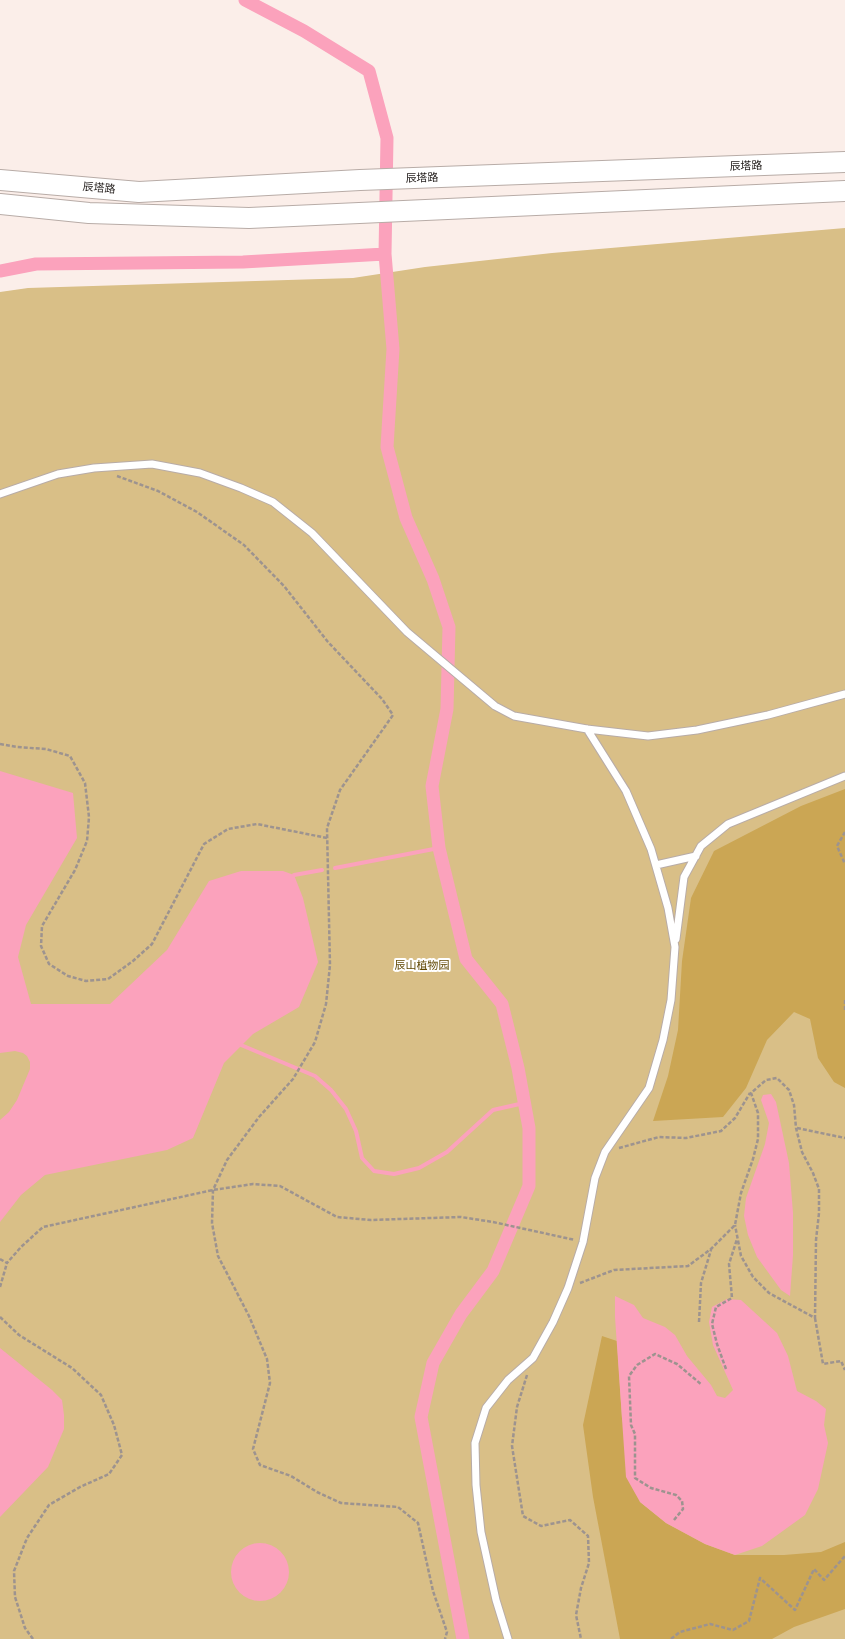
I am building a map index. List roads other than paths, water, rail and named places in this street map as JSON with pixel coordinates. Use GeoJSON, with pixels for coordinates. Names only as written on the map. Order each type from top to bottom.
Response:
{"type":"FeatureCollection","features":[{"type":"Feature","properties":{"kind":"main road","name":"辰塔路"},"geometry":{"type":"LineString","coordinates":[[0,180],[139,192],[360,180],[845,162]]}},
{"type":"Feature","properties":{"kind":"main road"},"geometry":{"type":"LineString","coordinates":[[0,204],[89,213],[249,218],[845,191]]}},
{"type":"Feature","properties":{"kind":"lane"},"geometry":{"type":"LineString","coordinates":[[0,494],[58,474],[94,468],[152,464],[200,473],[273,502],[312,533],[407,632],[495,706],[514,716],[588,729],[648,736],[697,730],[768,715],[845,694]]}},
{"type":"Feature","properties":{"kind":"lane"},"geometry":{"type":"LineString","coordinates":[[588,729],[626,791],[651,849],[668,908],[675,947]]}},
{"type":"Feature","properties":{"kind":"lane"},"geometry":{"type":"LineString","coordinates":[[508,1639],[496,1600],[481,1532],[476,1485],[475,1443],[486,1408],[508,1380],[533,1358],[553,1322],[568,1288],[583,1242],[595,1178],[605,1152],[649,1088],[663,1040],[671,1000],[675,947],[684,877],[701,846],[728,824],[845,776]]}},
{"type":"Feature","properties":{"kind":"lane"},"geometry":{"type":"LineString","coordinates":[[656,865],[696,856]]}},
{"type":"Feature","properties":{"kind":"waterway"},"geometry":{"type":"LineString","coordinates":[[245,0],[304,31],[369,71],[387,138],[385,254],[393,349],[387,447],[406,518],[433,579],[449,627],[447,709],[432,786],[439,848],[466,959],[502,1004],[518,1068],[529,1128],[529,1186],[493,1271],[461,1314],[433,1363],[421,1417],[463,1639]]}},
{"type":"Feature","properties":{"kind":"waterway"},"geometry":{"type":"LineString","coordinates":[[0,271],[36,264],[243,262],[385,254]]}},
{"type":"Feature","properties":{"kind":"waterway"},"geometry":{"type":"LineString","coordinates":[[335,868],[439,848]]}},
{"type":"Feature","properties":{"kind":"waterway"},"geometry":{"type":"LineString","coordinates":[[294,875],[322,870]]}},
{"type":"Feature","properties":{"kind":"waterway"},"geometry":{"type":"LineString","coordinates":[[241,1045],[315,1076],[331,1090],[346,1109],[356,1131],[362,1158],[374,1171],[394,1174],[419,1168],[447,1152],[493,1110],[524,1103]]}},
{"type":"Feature","properties":{"kind":"park label","name":"辰山植物园"},"geometry":{"type":"Point","coordinates":[422,966]}}]}
